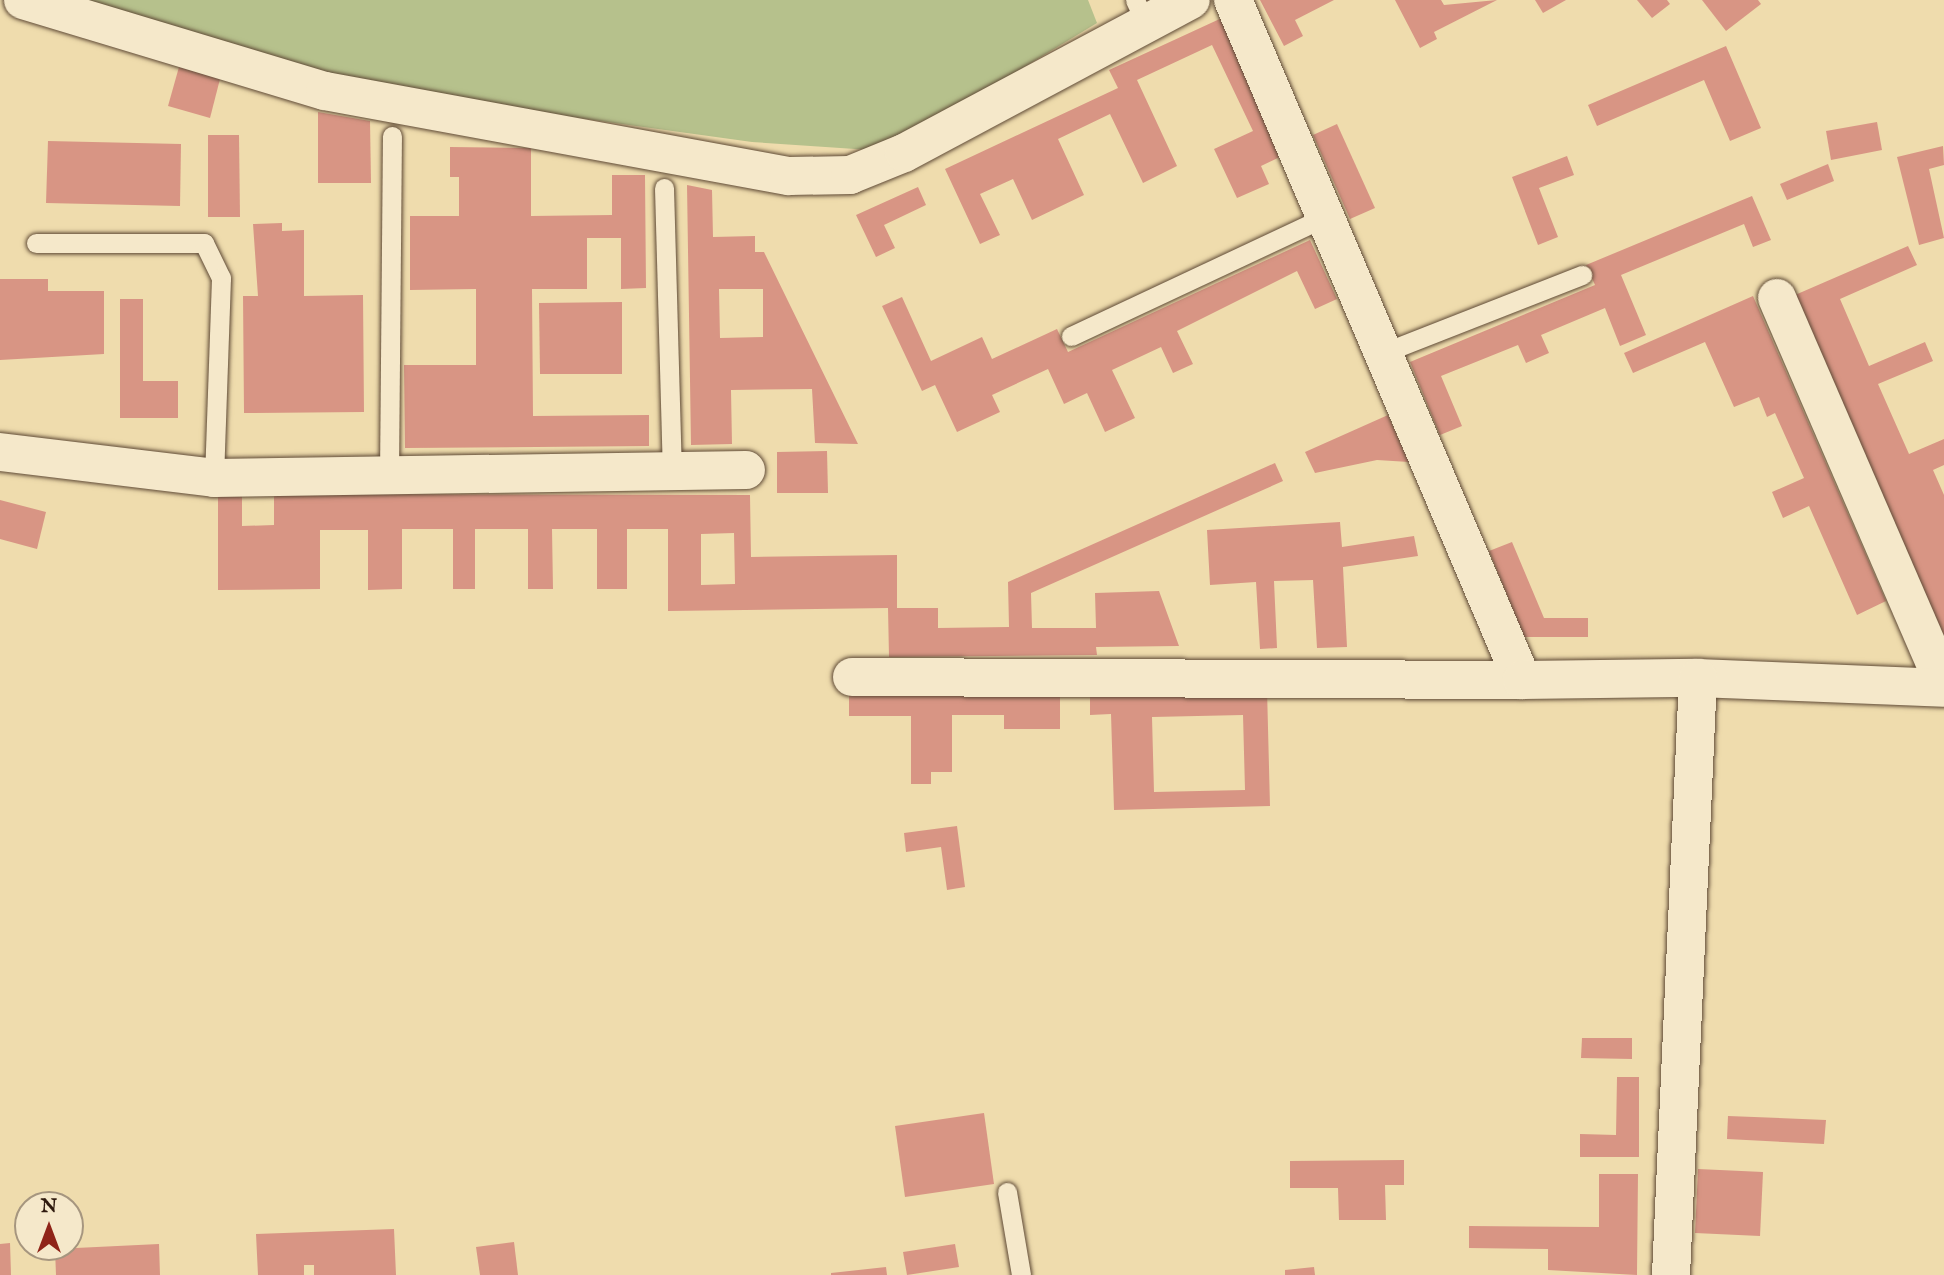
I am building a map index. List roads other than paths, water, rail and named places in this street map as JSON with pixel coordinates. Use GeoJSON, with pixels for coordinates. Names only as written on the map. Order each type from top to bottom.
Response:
{"type":"FeatureCollection","features":[{"type":"Feature","properties":{"kind":"street"},"geometry":{"type":"LineString","coordinates":[[23,0],[325,91],[789,176],[850,175],[904,153],[1141,12],[1191,0]]}},
{"type":"Feature","properties":{"kind":"street"},"geometry":{"type":"LineString","coordinates":[[1233,0],[1522,680]]}},
{"type":"Feature","properties":{"kind":"street"},"geometry":{"type":"LineString","coordinates":[[852,677],[1522,680],[1698,678],[1944,686],[1777,298]]}},
{"type":"Feature","properties":{"kind":"street"},"geometry":{"type":"LineString","coordinates":[[0,452],[214,478],[746,470]]}},
{"type":"Feature","properties":{"kind":"street"},"geometry":{"type":"LineString","coordinates":[[1671,1275],[1698,678]]}},
{"type":"Feature","properties":{"kind":"lane"},"geometry":{"type":"LineString","coordinates":[[389,475],[391,136]]}},
{"type":"Feature","properties":{"kind":"lane"},"geometry":{"type":"LineString","coordinates":[[664,188],[672,471]]}},
{"type":"Feature","properties":{"kind":"lane"},"geometry":{"type":"LineString","coordinates":[[1071,336],[1325,217]]}},
{"type":"Feature","properties":{"kind":"lane"},"geometry":{"type":"LineString","coordinates":[[36,243],[204,243],[221,278],[214,478]]}},
{"type":"Feature","properties":{"kind":"lane"},"geometry":{"type":"LineString","coordinates":[[1383,353],[1582,275]]}},
{"type":"Feature","properties":{"kind":"lane"},"geometry":{"type":"LineString","coordinates":[[1007,1192],[1021,1275]]}}]}
